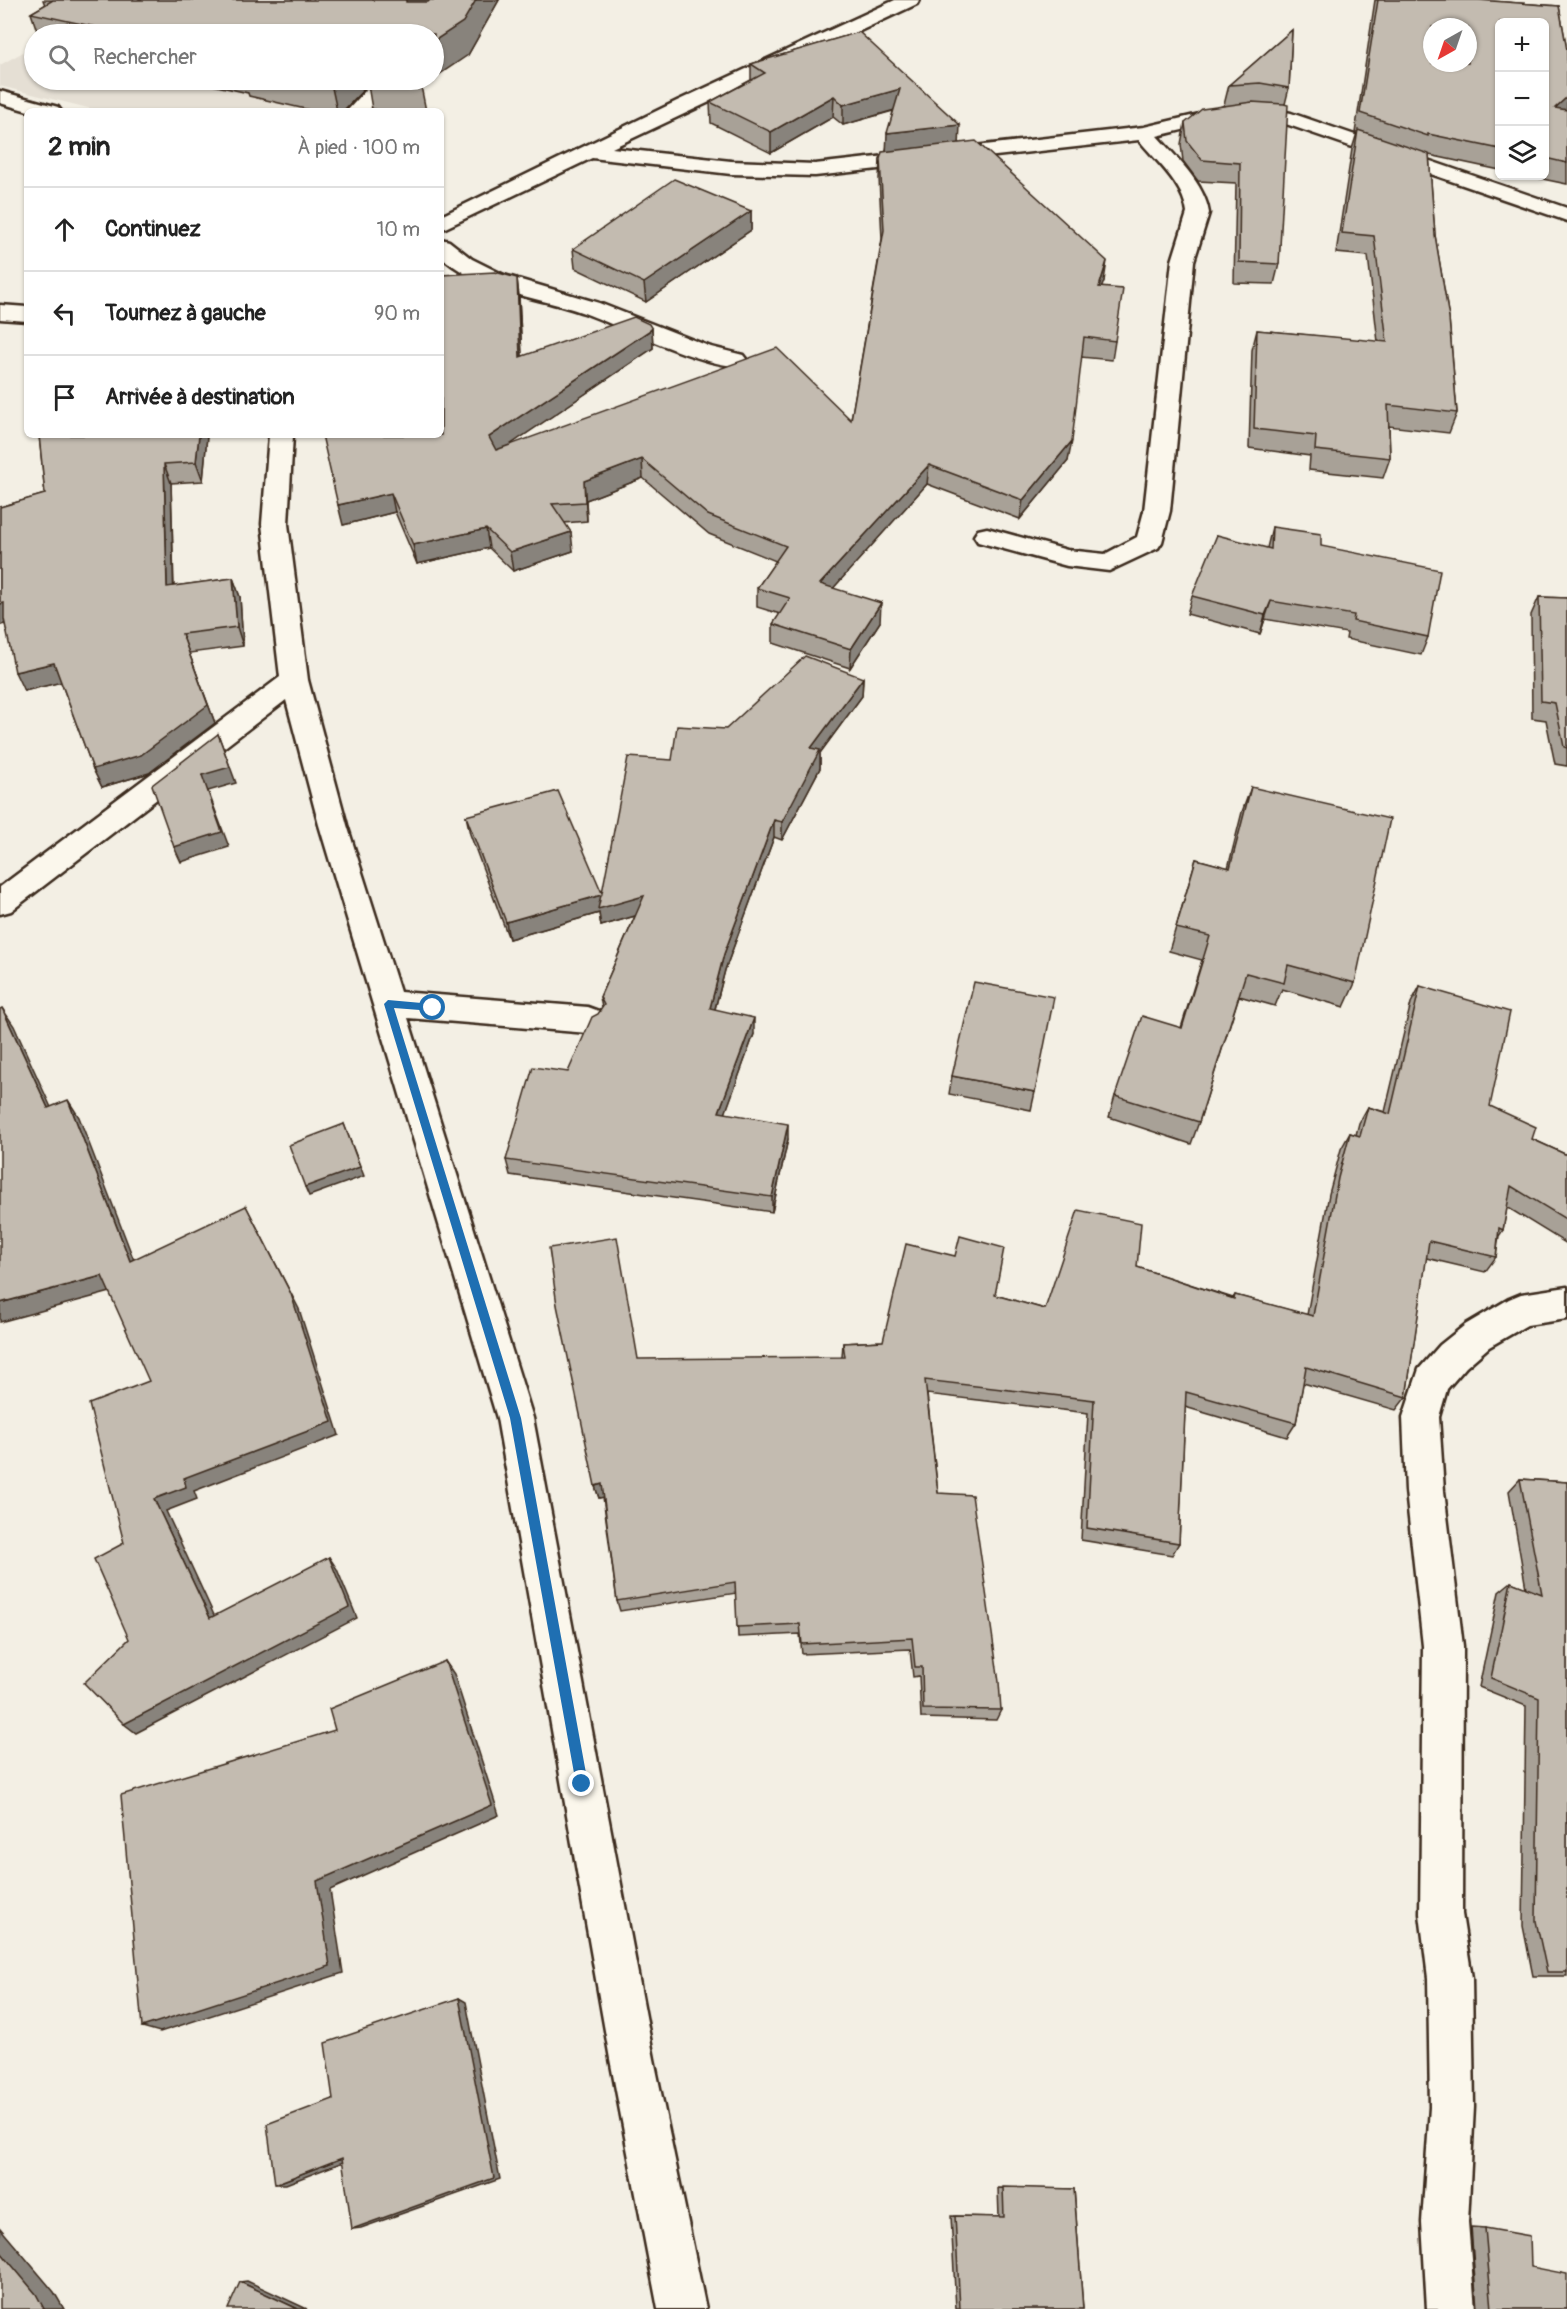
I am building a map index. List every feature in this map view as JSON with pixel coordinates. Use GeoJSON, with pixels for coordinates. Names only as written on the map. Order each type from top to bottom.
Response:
{"type":"FeatureCollection","features":[{"type":"Feature","properties":{"kind":"street"},"geometry":{"type":"LineString","coordinates":[[444,223],[684,105],[910,0]]}},
{"type":"Feature","properties":{"kind":"street"},"geometry":{"type":"LineString","coordinates":[[360,108],[376,90]]}},
{"type":"Feature","properties":{"kind":"street"},"geometry":{"type":"LineString","coordinates":[[0,97],[40,108]]}},
{"type":"Feature","properties":{"kind":"street"},"geometry":{"type":"LineString","coordinates":[[592,152],[688,165],[761,170],[815,170],[1144,133],[1225,114],[1255,112],[1284,117],[1567,215]]}},
{"type":"Feature","properties":{"kind":"street"},"geometry":{"type":"LineString","coordinates":[[987,536],[1067,558],[1109,563],[1149,542],[1157,511],[1185,245],[1199,212],[1196,198],[1144,133]]}},
{"type":"Feature","properties":{"kind":"street"},"geometry":{"type":"LineString","coordinates":[[444,248],[464,264],[496,280],[591,308],[703,352],[735,360]]}},
{"type":"Feature","properties":{"kind":"street"},"geometry":{"type":"LineString","coordinates":[[0,312],[24,314]]}},
{"type":"Feature","properties":{"kind":"street"},"geometry":{"type":"LineString","coordinates":[[281,438],[275,524],[294,680],[333,825],[515,1418],[632,2059],[661,2193],[682,2309]]}},
{"type":"Feature","properties":{"kind":"street"},"geometry":{"type":"LineString","coordinates":[[0,903],[294,680]]}},
{"type":"Feature","properties":{"kind":"street"},"geometry":{"type":"LineString","coordinates":[[388,1004],[588,1020]]}},
{"type":"Feature","properties":{"kind":"street"},"geometry":{"type":"LineString","coordinates":[[1451,2309],[1445,2222],[1452,2107],[1450,2001],[1441,1914],[1443,1646],[1430,1539],[1421,1417],[1432,1381],[1453,1356],[1469,1343],[1521,1310],[1567,1303]]}},
{"type":"Feature","properties":{"kind":"shaded area"},"geometry":{"type":"Polygon","coordinates":[[[24,52],[24,90],[369,90],[354,108],[88,108],[0,86],[0,65],[24,52]]]}},
{"type":"Feature","properties":{"kind":"building"},"geometry":{"type":"Polygon","coordinates":[[[53,0],[406,0],[406,2],[428,2],[430,0],[476,0],[463,22],[444,34],[444,24],[82,24],[31,13],[53,0]]]}},
{"type":"Feature","properties":{"kind":"building"},"geometry":{"type":"Polygon","coordinates":[[[1378,0],[1478,0],[1559,6],[1567,50],[1567,97],[1555,108],[1567,110],[1567,163],[1549,159],[1549,18],[1495,18],[1495,148],[1428,134],[1428,136],[1360,113],[1378,0]]]}},
{"type":"Feature","properties":{"kind":"building"},"geometry":{"type":"Polygon","coordinates":[[[1292,30],[1289,88],[1260,83],[1229,85],[1292,30]]]}},
{"type":"Feature","properties":{"kind":"building"},"geometry":{"type":"Polygon","coordinates":[[[859,32],[960,125],[887,133],[900,89],[843,105],[834,96],[771,132],[710,102],[765,73],[751,64],[859,32]]]}},
{"type":"Feature","properties":{"kind":"building"},"geometry":{"type":"Polygon","coordinates":[[[1252,102],[1288,105],[1279,264],[1239,262],[1240,163],[1202,160],[1187,141],[1185,123],[1202,109],[1252,102]]]}},
{"type":"Feature","properties":{"kind":"building"},"geometry":{"type":"Polygon","coordinates":[[[1358,130],[1429,154],[1435,235],[1449,318],[1457,413],[1388,405],[1390,458],[1315,450],[1316,436],[1254,429],[1257,330],[1387,342],[1374,236],[1342,233],[1358,130]]]}},
{"type":"Feature","properties":{"kind":"building"},"geometry":{"type":"Polygon","coordinates":[[[976,141],[1107,261],[1099,287],[1123,289],[1115,341],[1084,337],[1072,441],[1023,500],[929,465],[820,584],[881,603],[851,649],[773,624],[790,598],[757,588],[786,546],[708,515],[642,459],[584,481],[585,502],[552,504],[571,532],[510,552],[486,529],[413,545],[391,493],[338,505],[323,438],[444,438],[444,275],[495,272],[517,278],[520,357],[634,317],[649,324],[652,329],[489,437],[496,450],[777,348],[851,420],[884,230],[880,159],[882,152],[976,141]]]}},
{"type":"Feature","properties":{"kind":"building"},"geometry":{"type":"Polygon","coordinates":[[[674,179],[751,211],[644,283],[573,249],[674,179]]]}},
{"type":"Feature","properties":{"kind":"building"},"geometry":{"type":"Polygon","coordinates":[[[39,438],[199,438],[196,462],[164,464],[167,587],[233,578],[237,627],[182,634],[208,705],[141,755],[93,769],[54,663],[15,672],[4,619],[4,603],[0,604],[0,507],[45,494],[39,438]]]}},
{"type":"Feature","properties":{"kind":"building"},"geometry":{"type":"Polygon","coordinates":[[[1272,527],[1321,534],[1321,546],[1440,570],[1428,637],[1353,621],[1354,615],[1271,601],[1265,615],[1192,596],[1217,535],[1271,549],[1272,527]]]}},
{"type":"Feature","properties":{"kind":"building"},"geometry":{"type":"Polygon","coordinates":[[[1539,597],[1567,598],[1567,748],[1564,747],[1555,703],[1541,701],[1539,597]]]}},
{"type":"Feature","properties":{"kind":"building"},"geometry":{"type":"Polygon","coordinates":[[[805,656],[863,678],[811,748],[820,750],[782,822],[774,820],[724,954],[710,1008],[754,1018],[719,1112],[788,1124],[772,1197],[506,1160],[533,1067],[568,1072],[592,1017],[598,1014],[604,1005],[600,997],[644,896],[598,909],[601,895],[506,922],[466,816],[558,791],[602,893],[628,757],[672,760],[677,726],[726,729],[805,656]]]}},
{"type":"Feature","properties":{"kind":"building"},"geometry":{"type":"Polygon","coordinates":[[[218,734],[230,767],[202,775],[222,832],[174,847],[152,785],[218,734]]]}},
{"type":"Feature","properties":{"kind":"building"},"geometry":{"type":"Polygon","coordinates":[[[1251,787],[1390,819],[1355,983],[1288,965],[1284,983],[1246,973],[1199,1122],[1115,1096],[1142,1016],[1182,1028],[1210,936],[1176,928],[1196,859],[1230,868],[1251,787]]]}},
{"type":"Feature","properties":{"kind":"building"},"geometry":{"type":"Polygon","coordinates":[[[974,982],[1054,997],[1035,1092],[952,1076],[974,982]]]}},
{"type":"Feature","properties":{"kind":"building"},"geometry":{"type":"Polygon","coordinates":[[[1420,986],[1510,1012],[1490,1106],[1536,1127],[1532,1139],[1567,1155],[1567,1220],[1511,1186],[1503,1230],[1499,1228],[1496,1257],[1429,1241],[1406,1397],[1306,1367],[1296,1423],[1186,1392],[1179,1543],[1087,1528],[1094,1400],[925,1380],[938,1493],[972,1495],[1001,1710],[923,1709],[922,1667],[915,1667],[912,1638],[802,1644],[800,1624],[737,1627],[735,1582],[617,1601],[602,1484],[595,1486],[557,1305],[549,1248],[617,1237],[638,1359],[845,1357],[843,1343],[883,1341],[906,1244],[955,1256],[960,1236],[1004,1248],[995,1295],[1045,1309],[1078,1210],[1141,1223],[1137,1267],[1234,1299],[1235,1295],[1313,1316],[1338,1178],[1350,1133],[1360,1136],[1368,1107],[1390,1114],[1420,986]]]}},
{"type":"Feature","properties":{"kind":"building"},"geometry":{"type":"Polygon","coordinates":[[[2,1008],[48,1108],[68,1100],[130,1261],[246,1206],[291,1294],[332,1422],[184,1478],[186,1487],[154,1499],[210,1618],[329,1557],[349,1607],[124,1724],[84,1683],[129,1639],[94,1559],[124,1543],[89,1404],[149,1381],[102,1276],[0,1303],[0,1009],[2,1008]]]}},
{"type":"Feature","properties":{"kind":"building"},"geometry":{"type":"Polygon","coordinates":[[[344,1124],[360,1167],[305,1187],[289,1145],[344,1124]]]}},
{"type":"Feature","properties":{"kind":"building"},"geometry":{"type":"Polygon","coordinates":[[[1520,1479],[1567,1482],[1567,1972],[1547,1972],[1536,1921],[1539,1698],[1491,1678],[1511,1582],[1542,1594],[1520,1479]]]}},
{"type":"Feature","properties":{"kind":"building"},"geometry":{"type":"Polygon","coordinates":[[[445,1661],[492,1805],[317,1881],[330,1966],[142,2027],[121,1795],[335,1730],[329,1709],[445,1661]]]}},
{"type":"Feature","properties":{"kind":"building"},"geometry":{"type":"Polygon","coordinates":[[[459,1998],[494,2178],[352,2229],[342,2158],[275,2184],[267,2124],[333,2099],[325,2043],[459,1998]]]}},
{"type":"Feature","properties":{"kind":"building"},"geometry":{"type":"Polygon","coordinates":[[[1003,2187],[1074,2189],[1083,2309],[960,2309],[955,2216],[1004,2217],[1003,2187]]]}},
{"type":"Feature","properties":{"kind":"building"},"geometry":{"type":"Polygon","coordinates":[[[1485,2228],[1530,2236],[1531,2267],[1567,2274],[1567,2309],[1492,2309],[1485,2228]]]}},
{"type":"Feature","properties":{"kind":"building"},"geometry":{"type":"Polygon","coordinates":[[[0,2251],[36,2294],[44,2309],[0,2309],[0,2251]]]}},
{"type":"Feature","properties":{"kind":"building"},"geometry":{"type":"Polygon","coordinates":[[[240,2282],[298,2309],[228,2309],[240,2282]]]}},
{"type":"Feature","properties":{"kind":"route"},"geometry":{"type":"LineString","coordinates":[[433,1008],[388,1004],[515,1418],[582,1784]]}}]}
